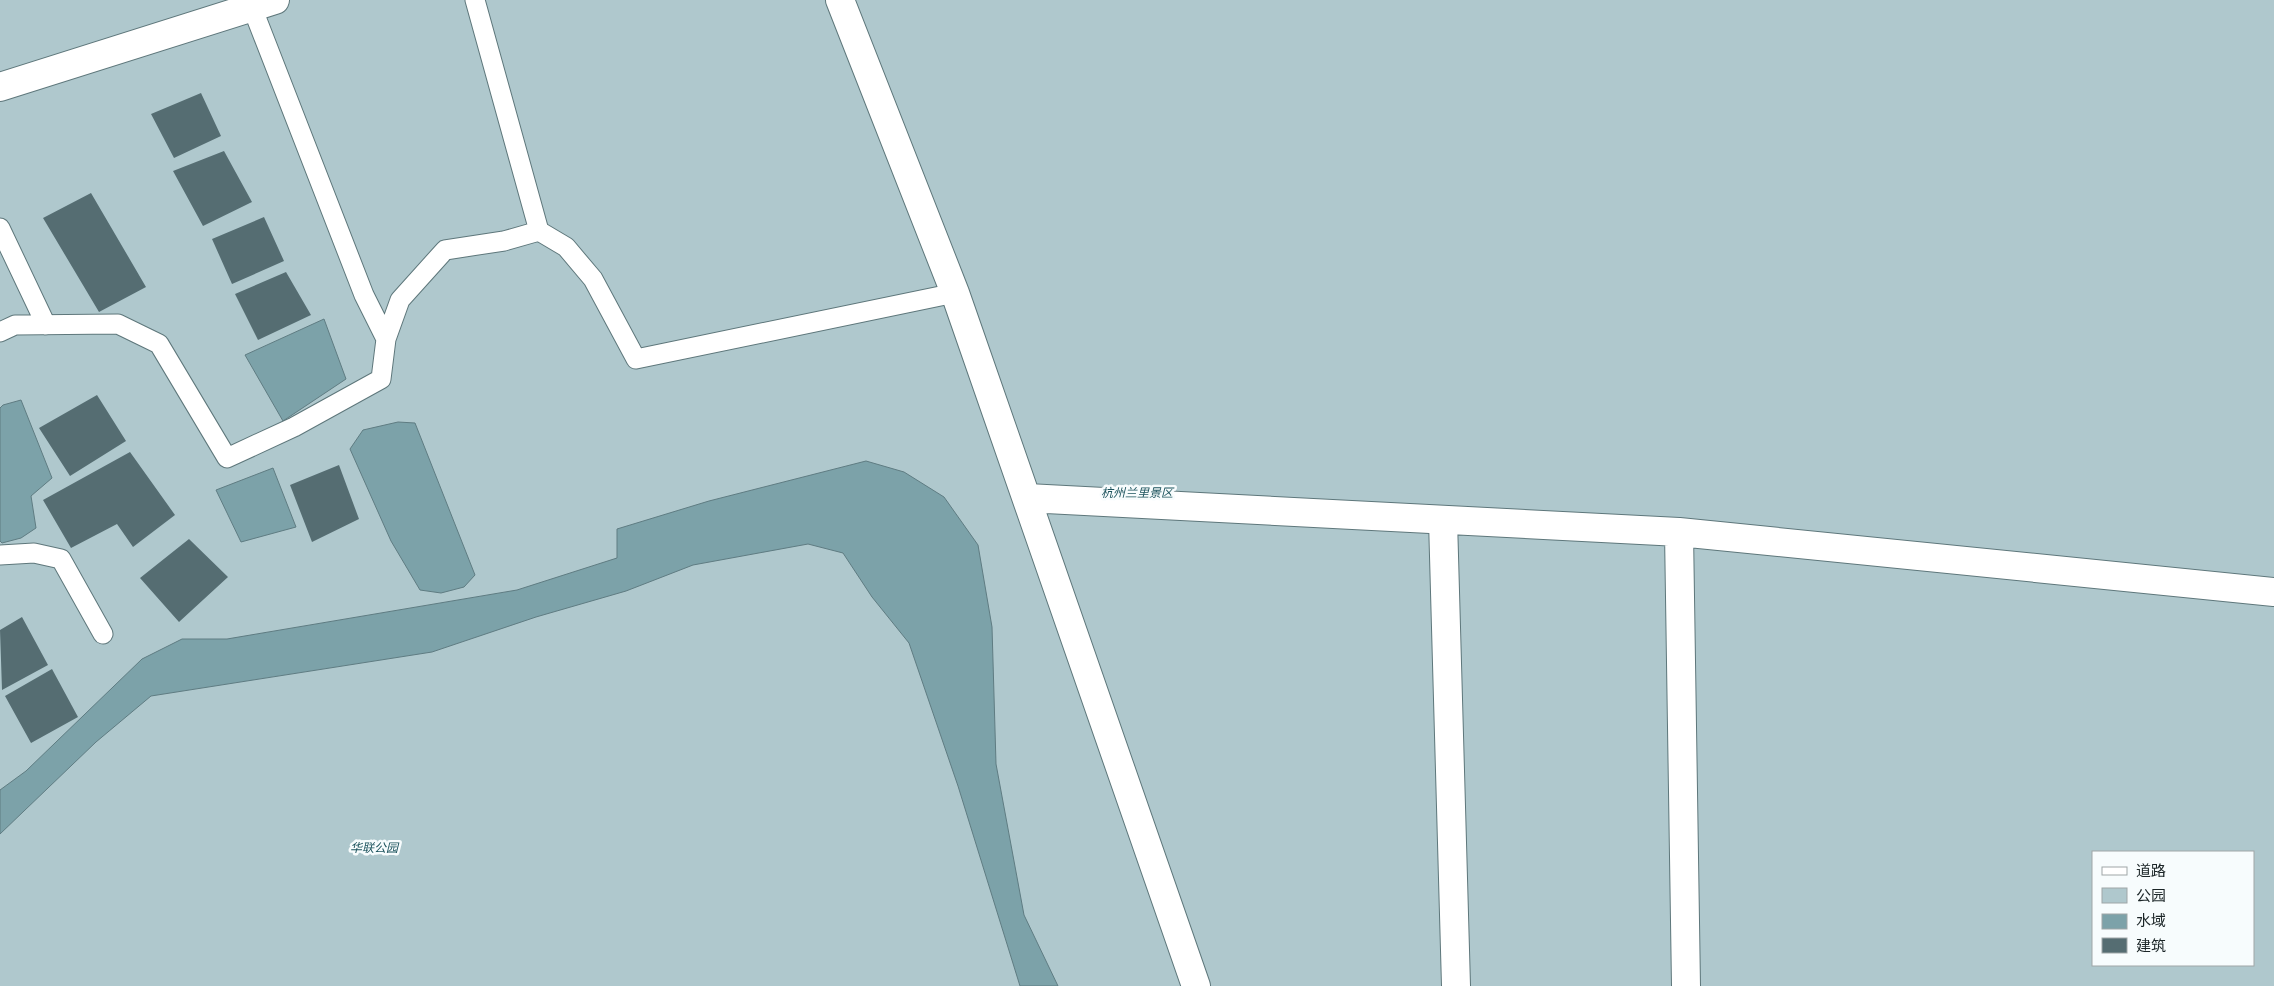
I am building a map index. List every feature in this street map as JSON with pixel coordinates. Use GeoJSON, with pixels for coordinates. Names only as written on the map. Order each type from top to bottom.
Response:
{"type":"FeatureCollection","features":[{"type":"Feature","properties":{"kind":"street"},"geometry":{"type":"LineString","coordinates":[[840,0],[955,293],[1196,986]]}},
{"type":"Feature","properties":{"kind":"street"},"geometry":{"type":"LineString","coordinates":[[0,87],[263,4]]}},
{"type":"Feature","properties":{"kind":"street"},"geometry":{"type":"LineString","coordinates":[[1027,498],[1679,532],[2274,592]]}},
{"type":"Feature","properties":{"kind":"street"},"geometry":{"type":"LineString","coordinates":[[1443,520],[1456,986]]}},
{"type":"Feature","properties":{"kind":"street"},"geometry":{"type":"LineString","coordinates":[[1679,532],[1686,986]]}},
{"type":"Feature","properties":{"kind":"lane"},"geometry":{"type":"LineString","coordinates":[[475,0],[539,231],[566,247],[593,279],[636,359],[955,293]]}},
{"type":"Feature","properties":{"kind":"lane"},"geometry":{"type":"LineString","coordinates":[[263,4],[364,295],[386,339]]}},
{"type":"Feature","properties":{"kind":"lane"},"geometry":{"type":"LineString","coordinates":[[0,228],[46,325]]}},
{"type":"Feature","properties":{"kind":"lane"},"geometry":{"type":"LineString","coordinates":[[0,332],[15,325],[118,324],[159,344],[227,458],[294,427],[381,379],[386,339],[400,300],[445,250],[504,241],[539,231]]}},
{"type":"Feature","properties":{"kind":"lane"},"geometry":{"type":"LineString","coordinates":[[0,555],[34,553],[60,559],[102,634]]}},
{"type":"Feature","properties":{"kind":"green space","name":"杭州兰里景区"},"geometry":{"type":"Polygon","coordinates":[[[0,0],[2274,0],[2274,986],[0,986],[0,0]]]}},
{"type":"Feature","properties":{"kind":"water"},"geometry":{"type":"Polygon","coordinates":[[[324,319],[346,379],[283,421],[245,355],[324,319]]]}},
{"type":"Feature","properties":{"kind":"water"},"geometry":{"type":"Polygon","coordinates":[[[21,400],[52,478],[31,496],[36,528],[21,538],[2,543],[0,541],[0,408],[3,405],[21,400]]]}},
{"type":"Feature","properties":{"kind":"water"},"geometry":{"type":"Polygon","coordinates":[[[398,422],[415,423],[475,575],[464,587],[441,593],[420,590],[391,541],[350,449],[363,430],[398,422]]]}},
{"type":"Feature","properties":{"kind":"water"},"geometry":{"type":"Polygon","coordinates":[[[866,461],[904,472],[944,497],[978,545],[992,627],[996,764],[1024,915],[1058,986],[1020,986],[958,786],[909,643],[872,597],[843,553],[808,544],[693,565],[626,591],[536,617],[432,652],[151,696],[96,742],[0,834],[0,790],[26,771],[142,659],[182,639],[227,639],[517,590],[617,558],[617,529],[709,501],[866,461]]]}},
{"type":"Feature","properties":{"kind":"water"},"geometry":{"type":"Polygon","coordinates":[[[273,468],[296,527],[241,542],[216,490],[273,468]]]}},
{"type":"Feature","properties":{"kind":"building"},"geometry":{"type":"Polygon","coordinates":[[[201,93],[221,136],[174,158],[151,114],[201,93]]]}},
{"type":"Feature","properties":{"kind":"building"},"geometry":{"type":"Polygon","coordinates":[[[224,151],[252,202],[203,226],[173,171],[224,151]]]}},
{"type":"Feature","properties":{"kind":"building"},"geometry":{"type":"Polygon","coordinates":[[[91,193],[146,287],[99,312],[43,218],[91,193]]]}},
{"type":"Feature","properties":{"kind":"building"},"geometry":{"type":"Polygon","coordinates":[[[264,217],[284,261],[232,284],[212,239],[264,217]]]}},
{"type":"Feature","properties":{"kind":"building"},"geometry":{"type":"Polygon","coordinates":[[[286,272],[311,315],[258,340],[235,294],[286,272]]]}},
{"type":"Feature","properties":{"kind":"building"},"geometry":{"type":"Polygon","coordinates":[[[97,395],[126,441],[70,476],[39,428],[97,395]]]}},
{"type":"Feature","properties":{"kind":"building"},"geometry":{"type":"Polygon","coordinates":[[[130,452],[175,515],[133,547],[117,524],[71,548],[43,500],[130,452]]]}},
{"type":"Feature","properties":{"kind":"building"},"geometry":{"type":"Polygon","coordinates":[[[339,465],[359,519],[312,542],[290,485],[339,465]]]}},
{"type":"Feature","properties":{"kind":"building"},"geometry":{"type":"Polygon","coordinates":[[[189,539],[228,577],[179,622],[140,578],[189,539]]]}},
{"type":"Feature","properties":{"kind":"building"},"geometry":{"type":"Polygon","coordinates":[[[22,617],[48,665],[2,690],[0,630],[22,617]]]}},
{"type":"Feature","properties":{"kind":"building"},"geometry":{"type":"Polygon","coordinates":[[[52,669],[78,717],[31,743],[5,696],[52,669]]]}},
{"type":"Feature","properties":{"kind":"park label","name":"华联公园"},"geometry":{"type":"Point","coordinates":[374,848]}}]}
